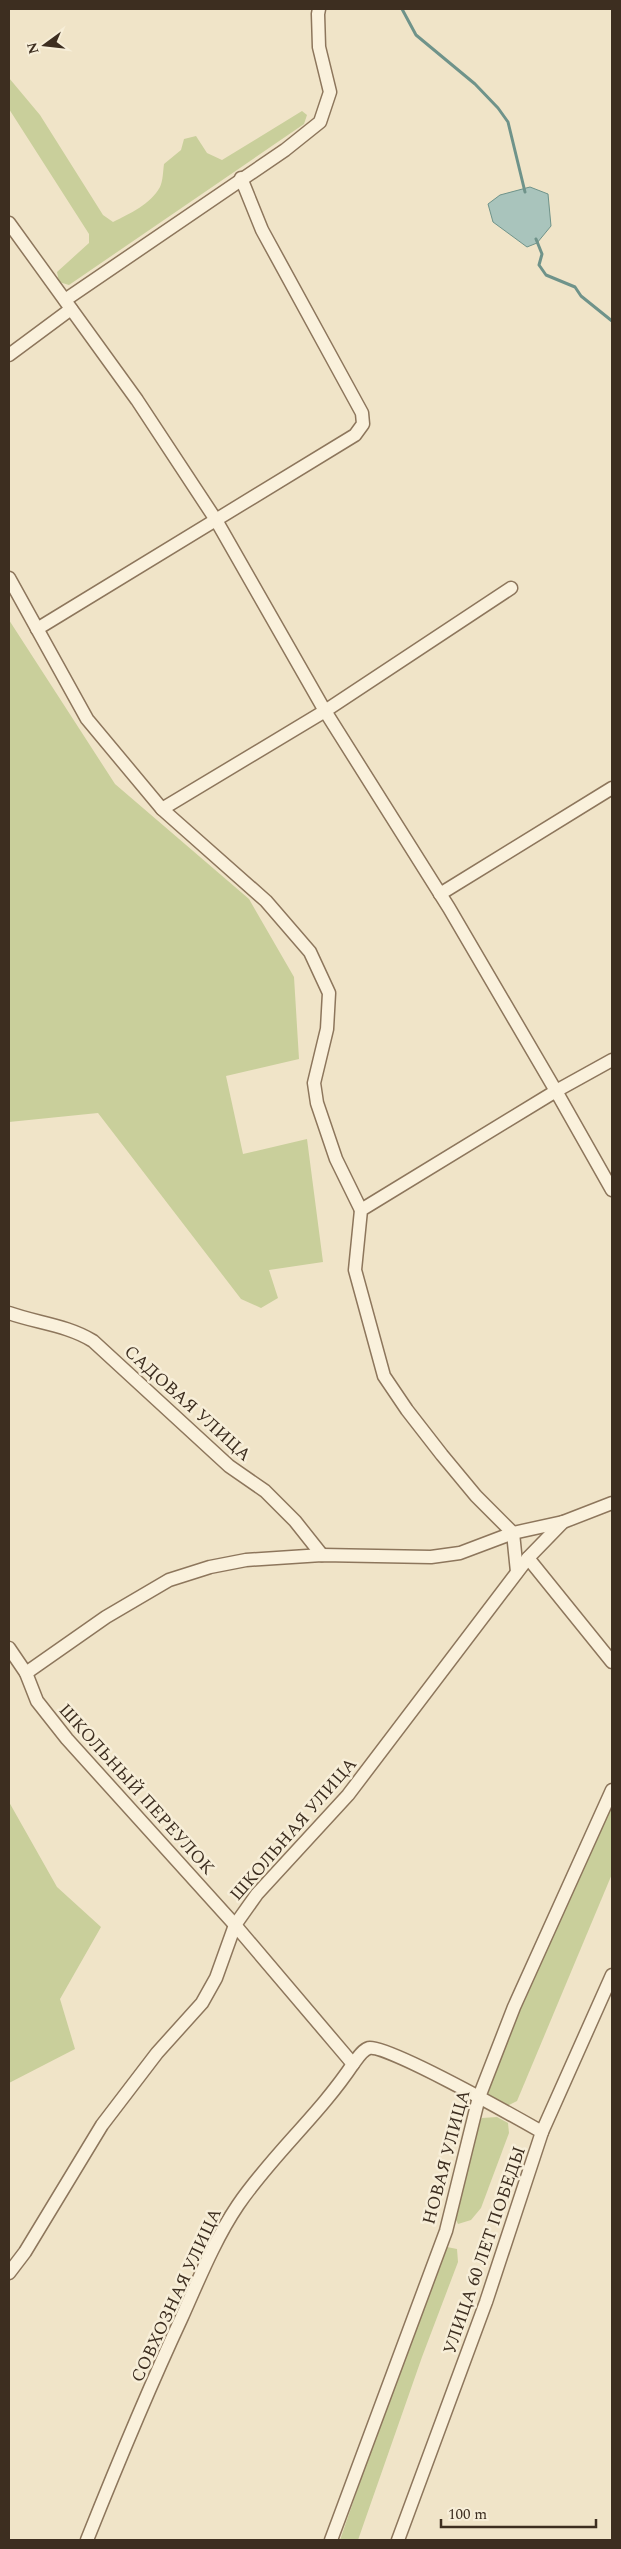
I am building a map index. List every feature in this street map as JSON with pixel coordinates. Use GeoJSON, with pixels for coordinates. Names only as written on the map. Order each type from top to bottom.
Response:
{"type":"FeatureCollection","features":[{"type":"Feature","properties":{"kind":"street"},"geometry":{"type":"LineString","coordinates":[[9,355],[68,305],[241,178],[286,150],[320,122],[330,92],[320,47],[318,14],[320,9]]}},
{"type":"Feature","properties":{"kind":"street"},"geometry":{"type":"LineString","coordinates":[[37,629],[354,435],[363,424],[362,413],[262,230],[241,178]]}},
{"type":"Feature","properties":{"kind":"street"},"geometry":{"type":"LineString","coordinates":[[9,223],[137,400],[216,520],[325,710],[440,894],[612,1190]]}},
{"type":"Feature","properties":{"kind":"street"},"geometry":{"type":"LineString","coordinates":[[9,578],[86,719],[162,809],[266,901],[310,952],[329,993],[326,1029],[314,1083],[317,1103],[336,1159],[361,1210],[355,1270],[384,1376],[407,1410],[448,1462],[476,1496],[512,1533],[517,1572]]}},
{"type":"Feature","properties":{"kind":"street"},"geometry":{"type":"LineString","coordinates":[[162,809],[325,710],[511,588]]}},
{"type":"Feature","properties":{"kind":"street"},"geometry":{"type":"LineString","coordinates":[[440,894],[612,788]]}},
{"type":"Feature","properties":{"kind":"street"},"geometry":{"type":"LineString","coordinates":[[361,1210],[556,1091],[612,1060]]}},
{"type":"Feature","properties":{"kind":"street","name":"САДОВАЯ УЛИЦА"},"geometry":{"type":"LineString","coordinates":[[9,1313],[31,1321],[76,1330],[93,1340],[229,1466],[264,1491],[295,1521],[322,1555]]}},
{"type":"Feature","properties":{"kind":"street"},"geometry":{"type":"LineString","coordinates":[[26,1673],[106,1617],[169,1580],[210,1566],[246,1560],[322,1555],[431,1557],[460,1553],[512,1533],[563,1522],[612,1503]]}},
{"type":"Feature","properties":{"kind":"street","name":"ШКОЛЬНАЯ УЛИЦА"},"geometry":{"type":"LineString","coordinates":[[9,2273],[25,2252],[102,2125],[157,2052],[202,2002],[216,1978],[235,1925],[257,1894],[348,1795],[528,1558],[563,1522]]}},
{"type":"Feature","properties":{"kind":"street"},"geometry":{"type":"LineString","coordinates":[[528,1558],[612,1662]]}},
{"type":"Feature","properties":{"kind":"street","name":"ШКОЛЬНЫЙ ПЕРЕУЛОК"},"geometry":{"type":"LineString","coordinates":[[9,1648],[26,1673],[37,1701],[67,1739],[235,1925],[353,2064]]}},
{"type":"Feature","properties":{"kind":"street","name":"НОВАЯ УЛИЦА"},"geometry":{"type":"LineString","coordinates":[[331,2540],[446,2231],[479,2097],[514,2007],[612,1790]]}},
{"type":"Feature","properties":{"kind":"street","name":"УЛИЦА 60 ЛЕТ ПОБЕДЫ"},"geometry":{"type":"LineString","coordinates":[[398,2540],[486,2302],[542,2132],[612,1975]]}},
{"type":"Feature","properties":{"kind":"street"},"geometry":{"type":"LineString","coordinates":[[353,2064],[363,2052],[376,2048],[479,2097],[542,2132]]}},
{"type":"Feature","properties":{"kind":"street","name":"СОВХОЗНАЯ УЛИЦА"},"geometry":{"type":"LineString","coordinates":[[87,2540],[161,2362],[204,2268],[238,2206],[267,2168],[336,2089],[353,2064]]}},
{"type":"Feature","properties":{"kind":"green space"},"geometry":{"type":"Polygon","coordinates":[[[9,78],[40,115],[103,215],[113,222],[126,216],[151,199],[162,182],[164,164],[181,150],[184,139],[196,136],[207,153],[222,160],[302,111],[307,115],[304,124],[69,285],[59,282],[57,272],[89,243],[89,234],[9,109],[9,78]]]}},
{"type":"Feature","properties":{"kind":"green space"},"geometry":{"type":"Polygon","coordinates":[[[9,620],[115,784],[249,899],[294,977],[299,1059],[226,1076],[243,1154],[307,1139],[323,1262],[269,1270],[278,1298],[261,1308],[241,1299],[98,1113],[9,1122],[9,620]]]}},
{"type":"Feature","properties":{"kind":"green space"},"geometry":{"type":"Polygon","coordinates":[[[612,1795],[612,1874],[517,2101],[507,2106],[490,2098],[484,2091],[612,1795]]]}},
{"type":"Feature","properties":{"kind":"green space"},"geometry":{"type":"Polygon","coordinates":[[[9,1802],[57,1887],[101,1927],[60,1999],[75,2049],[9,2083],[9,1802]]]}},
{"type":"Feature","properties":{"kind":"green space"},"geometry":{"type":"Polygon","coordinates":[[[497,2117],[508,2123],[509,2133],[481,2208],[471,2220],[458,2224],[454,2216],[475,2126],[482,2118],[497,2117]]]}},
{"type":"Feature","properties":{"kind":"green space"},"geometry":{"type":"Polygon","coordinates":[[[442,2246],[457,2249],[458,2262],[422,2357],[358,2540],[340,2540],[442,2246]]]}},
{"type":"Feature","properties":{"kind":"water"},"geometry":{"type":"Polygon","coordinates":[[[530,187],[548,194],[551,226],[537,243],[527,247],[493,222],[488,204],[500,195],[530,187]]]}},
{"type":"Feature","properties":{"kind":"waterway"},"geometry":{"type":"LineString","coordinates":[[402,9],[416,35],[475,84],[498,108],[508,122],[525,192]]}},
{"type":"Feature","properties":{"kind":"waterway"},"geometry":{"type":"LineString","coordinates":[[536,239],[542,254],[539,265],[546,275],[575,287],[581,296],[612,321]]}}]}
